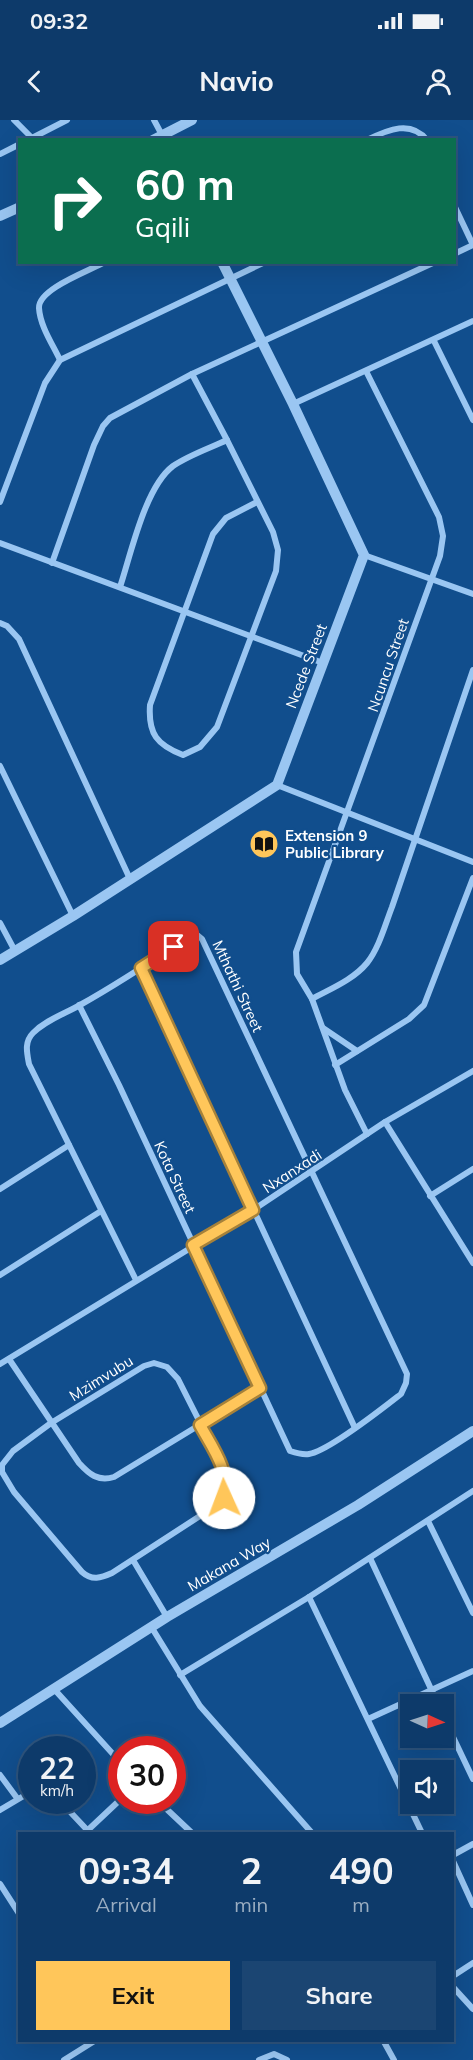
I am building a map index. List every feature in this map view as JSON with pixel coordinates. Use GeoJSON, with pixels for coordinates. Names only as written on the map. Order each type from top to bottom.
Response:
{"type":"FeatureCollection","features":[{"type":"Feature","properties":{"kind":"street"},"geometry":{"type":"LineString","coordinates":[[14,120],[30,138],[67,120]]}},
{"type":"Feature","properties":{"kind":"street"},"geometry":{"type":"LineString","coordinates":[[154,120],[160,138],[192,120]]}},
{"type":"Feature","properties":{"kind":"street"},"geometry":{"type":"LineString","coordinates":[[371,138],[401,123],[408,123],[420,129],[426,138]]}},
{"type":"Feature","properties":{"kind":"street"},"geometry":{"type":"LineString","coordinates":[[0,154],[18,145]]}},
{"type":"Feature","properties":{"kind":"street"},"geometry":{"type":"LineString","coordinates":[[0,216],[18,208]]}},
{"type":"Feature","properties":{"kind":"street"},"geometry":{"type":"LineString","coordinates":[[456,209],[473,245],[456,253]]}},
{"type":"Feature","properties":{"kind":"street"},"geometry":{"type":"LineString","coordinates":[[60,360],[42,320],[40,301],[47,292],[101,264]]}},
{"type":"Feature","properties":{"kind":"street"},"geometry":{"type":"LineString","coordinates":[[223,264],[263,342],[364,555],[473,594]]}},
{"type":"Feature","properties":{"kind":"street"},"geometry":{"type":"LineString","coordinates":[[0,502],[45,383],[60,360],[261,264]]}},
{"type":"Feature","properties":{"kind":"street"},"geometry":{"type":"LineString","coordinates":[[52,563],[94,445],[106,422],[118,413],[192,374],[431,264]]}},
{"type":"Feature","properties":{"kind":"street"},"geometry":{"type":"LineString","coordinates":[[293,404],[434,341],[473,321]]}},
{"type":"Feature","properties":{"kind":"street"},"geometry":{"type":"LineString","coordinates":[[434,341],[473,420]]}},
{"type":"Feature","properties":{"kind":"street","name":"Ncuncu Street"},"geometry":{"type":"LineString","coordinates":[[312,999],[297,974],[296,952],[348,813],[442,545],[439,517],[366,371]]}},
{"type":"Feature","properties":{"kind":"street"},"geometry":{"type":"LineString","coordinates":[[192,374],[273,532],[278,550],[276,571],[217,727],[200,747],[183,755],[169,749],[159,741],[151,729],[149,718],[154,694],[207,548],[219,525],[235,512],[257,502]]}},
{"type":"Feature","properties":{"kind":"street"},"geometry":{"type":"LineString","coordinates":[[120,587],[144,513],[154,489],[164,475],[174,466],[227,440]]}},
{"type":"Feature","properties":{"kind":"street"},"geometry":{"type":"LineString","coordinates":[[0,543],[323,663]]}},
{"type":"Feature","properties":{"kind":"street","name":"Ncede Street"},"geometry":{"type":"LineString","coordinates":[[277,785],[364,555]]}},
{"type":"Feature","properties":{"kind":"street"},"geometry":{"type":"LineString","coordinates":[[0,623],[7,626],[19,639],[130,879]]}},
{"type":"Feature","properties":{"kind":"street"},"geometry":{"type":"LineString","coordinates":[[367,1134],[345,1090],[312,999],[342,982],[367,963],[377,945],[473,670]]}},
{"type":"Feature","properties":{"kind":"street"},"geometry":{"type":"LineString","coordinates":[[0,766],[73,916]]}},
{"type":"Feature","properties":{"kind":"street"},"geometry":{"type":"LineString","coordinates":[[0,960],[277,785],[473,862]]}},
{"type":"Feature","properties":{"kind":"street"},"geometry":{"type":"LineString","coordinates":[[335,1065],[409,1019],[424,1005],[473,878]]}},
{"type":"Feature","properties":{"kind":"street"},"geometry":{"type":"LineString","coordinates":[[0,923],[15,951]]}},
{"type":"Feature","properties":{"kind":"street","name":"Mthathi Street"},"geometry":{"type":"LineString","coordinates":[[136,1280],[29,1064],[27,1045],[32,1034],[53,1018],[79,1005],[196,934],[202,939],[407,1374]]}},
{"type":"Feature","properties":{"kind":"street"},"geometry":{"type":"LineString","coordinates":[[141,968],[356,1428]]}},
{"type":"Feature","properties":{"kind":"street","name":"Kota Street"},"geometry":{"type":"LineString","coordinates":[[79,1005],[119,1085],[290,1451],[302,1454],[317,1452],[356,1428],[401,1394],[407,1374]]}},
{"type":"Feature","properties":{"kind":"street"},"geometry":{"type":"LineString","coordinates":[[323,1028],[357,1051]]}},
{"type":"Feature","properties":{"kind":"street","name":"Nxanxadi"},"geometry":{"type":"LineString","coordinates":[[0,1364],[312,1173],[385,1122],[473,1071]]}},
{"type":"Feature","properties":{"kind":"street"},"geometry":{"type":"LineString","coordinates":[[385,1122],[430,1196],[470,1253],[473,1263]]}},
{"type":"Feature","properties":{"kind":"street"},"geometry":{"type":"LineString","coordinates":[[0,1189],[69,1145]]}},
{"type":"Feature","properties":{"kind":"street"},"geometry":{"type":"LineString","coordinates":[[430,1196],[473,1169]]}},
{"type":"Feature","properties":{"kind":"street"},"geometry":{"type":"LineString","coordinates":[[0,1275],[101,1211]]}},
{"type":"Feature","properties":{"kind":"street"},"geometry":{"type":"LineString","coordinates":[[9,1359],[79,1463],[91,1475],[108,1479],[260,1388]]}},
{"type":"Feature","properties":{"kind":"street","name":"Mzimvubu"},"geometry":{"type":"LineString","coordinates":[[154,1363],[167,1367],[173,1372],[223,1468],[227,1480],[224,1498],[133,1560],[101,1578],[86,1575],[6,1481],[2,1472],[2,1465],[13,1451],[51,1423],[144,1366],[154,1363]]}},
{"type":"Feature","properties":{"kind":"street","name":"Makana Way"},"geometry":{"type":"LineString","coordinates":[[0,1723],[167,1617],[358,1505],[473,1431]]}},
{"type":"Feature","properties":{"kind":"street"},"geometry":{"type":"LineString","coordinates":[[180,1675],[309,1597],[473,1491]]}},
{"type":"Feature","properties":{"kind":"street"},"geometry":{"type":"LineString","coordinates":[[428,1521],[471,1602],[473,1613]]}},
{"type":"Feature","properties":{"kind":"street"},"geometry":{"type":"LineString","coordinates":[[370,1558],[433,1694]]}},
{"type":"Feature","properties":{"kind":"street"},"geometry":{"type":"LineString","coordinates":[[133,1560],[167,1617]]}},
{"type":"Feature","properties":{"kind":"street"},"geometry":{"type":"LineString","coordinates":[[309,1597],[422,1832]]}},
{"type":"Feature","properties":{"kind":"street"},"geometry":{"type":"LineString","coordinates":[[152,1628],[200,1706],[311,1832]]}},
{"type":"Feature","properties":{"kind":"street"},"geometry":{"type":"LineString","coordinates":[[368,1719],[473,1671]]}},
{"type":"Feature","properties":{"kind":"street"},"geometry":{"type":"LineString","coordinates":[[54,1689],[108,1749]]}},
{"type":"Feature","properties":{"kind":"street"},"geometry":{"type":"LineString","coordinates":[[454,1739],[473,1779]]}},
{"type":"Feature","properties":{"kind":"street"},"geometry":{"type":"LineString","coordinates":[[0,1775],[17,1798],[0,1810]]}},
{"type":"Feature","properties":{"kind":"street"},"geometry":{"type":"LineString","coordinates":[[72,1814],[89,1832],[108,1812]]}},
{"type":"Feature","properties":{"kind":"street"},"geometry":{"type":"LineString","coordinates":[[172,1814],[191,1832]]}},
{"type":"Feature","properties":{"kind":"street"},"geometry":{"type":"LineString","coordinates":[[454,1854],[473,1844]]}},
{"type":"Feature","properties":{"kind":"street"},"geometry":{"type":"LineString","coordinates":[[454,1863],[473,1905]]}},
{"type":"Feature","properties":{"kind":"street"},"geometry":{"type":"LineString","coordinates":[[0,1884],[18,1912]]}},
{"type":"Feature","properties":{"kind":"street"},"geometry":{"type":"LineString","coordinates":[[454,1975],[473,1963]]}},
{"type":"Feature","properties":{"kind":"street"},"geometry":{"type":"LineString","coordinates":[[454,1988],[473,2009]]}},
{"type":"Feature","properties":{"kind":"street"},"geometry":{"type":"LineString","coordinates":[[64,2060],[93,2042]]}},
{"type":"Feature","properties":{"kind":"street"},"geometry":{"type":"LineString","coordinates":[[384,2042],[394,2060]]}},
{"type":"Feature","properties":{"kind":"street"},"geometry":{"type":"LineString","coordinates":[[259,2060],[274,2054],[287,2060]]}},
{"type":"Feature","properties":{"kind":"place","name":"Extension 9 Public Library"},"geometry":{"type":"Point","coordinates":[264,844]}},
{"type":"Feature","properties":{"kind":"route"},"geometry":{"type":"LineString","coordinates":[[174,947],[141,968],[253,1210],[193,1245],[260,1388],[200,1425],[227,1480],[224,1498]]}}]}
